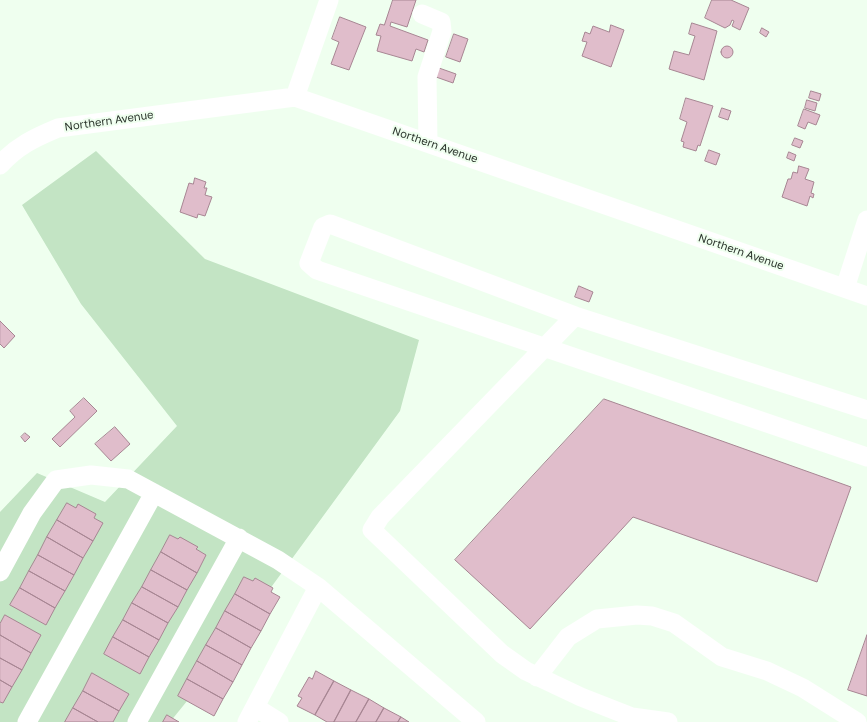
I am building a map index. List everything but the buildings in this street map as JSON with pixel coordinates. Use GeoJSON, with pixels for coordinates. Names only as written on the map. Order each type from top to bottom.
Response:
{"type":"FeatureCollection","features":[{"type":"Feature","properties":{"kind":"street"},"geometry":{"type":"LineString","coordinates":[[295,97],[329,0]]}},
{"type":"Feature","properties":{"kind":"street"},"geometry":{"type":"LineString","coordinates":[[422,14],[441,22],[442,30],[427,77],[428,143]]}},
{"type":"Feature","properties":{"kind":"street","name":"Northern Avenue"},"geometry":{"type":"LineString","coordinates":[[0,166],[8,157],[28,141],[58,128],[295,97],[867,296]]}},
{"type":"Feature","properties":{"kind":"street"},"geometry":{"type":"LineString","coordinates":[[845,288],[867,220]]}},
{"type":"Feature","properties":{"kind":"street"},"geometry":{"type":"LineString","coordinates":[[867,410],[575,316],[330,224],[324,227],[309,263],[317,270],[867,457]]}},
{"type":"Feature","properties":{"kind":"street"},"geometry":{"type":"LineString","coordinates":[[575,316],[380,517],[372,530],[502,654],[537,677],[632,719],[668,722]]}},
{"type":"Feature","properties":{"kind":"street"},"geometry":{"type":"LineString","coordinates":[[0,572],[32,514],[56,480],[91,475],[128,479],[278,560],[318,587],[476,722]]}},
{"type":"Feature","properties":{"kind":"street"},"geometry":{"type":"LineString","coordinates":[[27,722],[154,493]]}},
{"type":"Feature","properties":{"kind":"street"},"geometry":{"type":"LineString","coordinates":[[137,722],[239,538]]}},
{"type":"Feature","properties":{"kind":"street"},"geometry":{"type":"LineString","coordinates":[[279,722],[251,715],[318,587]]}},
{"type":"Feature","properties":{"kind":"street"},"geometry":{"type":"LineString","coordinates":[[537,677],[568,637],[597,619],[637,615],[652,616],[674,623],[722,657],[767,672],[803,688],[857,722]]}},
{"type":"Feature","properties":{"kind":"green space"},"geometry":{"type":"Polygon","coordinates":[[[96,151],[205,259],[419,340],[400,411],[196,690],[170,722],[0,722],[0,512],[37,473],[105,502],[177,426],[81,304],[22,205],[96,151]]]}}]}
